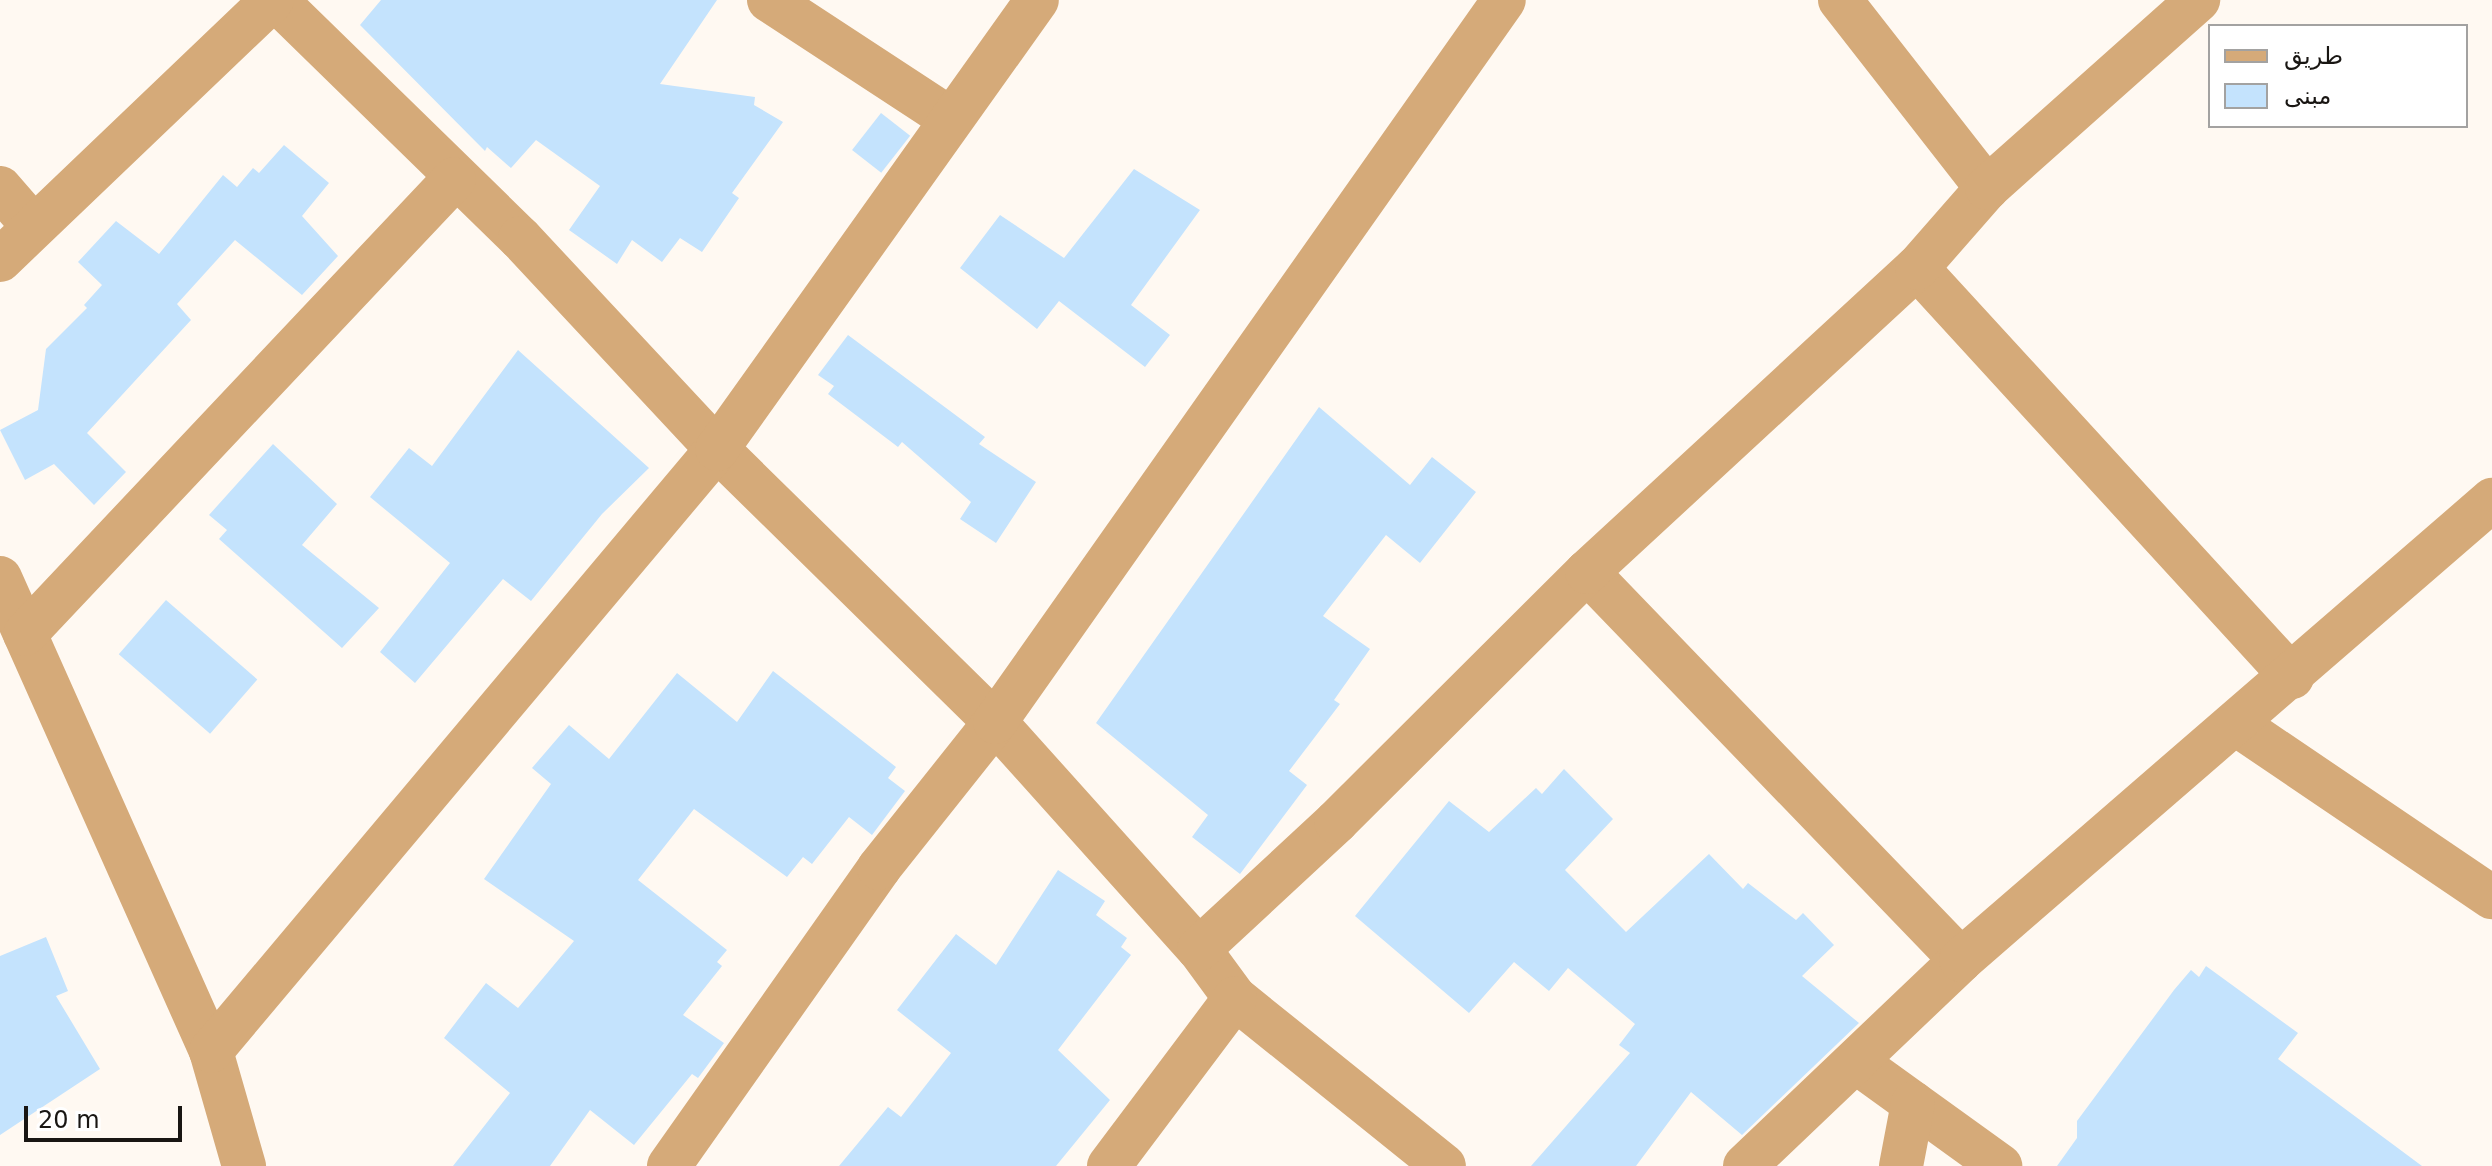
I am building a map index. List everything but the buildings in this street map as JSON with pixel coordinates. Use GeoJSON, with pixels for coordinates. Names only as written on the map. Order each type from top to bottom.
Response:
{"type":"FeatureCollection","features":[{"type":"Feature","properties":{"kind":"street"},"geometry":{"type":"LineString","coordinates":[[0,260],[274,0],[454,179],[520,238],[717,449],[995,722],[1199,949],[1235,998],[1444,1166]]}},
{"type":"Feature","properties":{"kind":"street"},"geometry":{"type":"LineString","coordinates":[[769,0],[951,119]]}},
{"type":"Feature","properties":{"kind":"street"},"geometry":{"type":"LineString","coordinates":[[211,1051],[717,449],[1037,0]]}},
{"type":"Feature","properties":{"kind":"street"},"geometry":{"type":"LineString","coordinates":[[669,1166],[879,868],[995,722],[1504,0]]}},
{"type":"Feature","properties":{"kind":"street"},"geometry":{"type":"LineString","coordinates":[[1840,0],[1987,188]]}},
{"type":"Feature","properties":{"kind":"street"},"geometry":{"type":"LineString","coordinates":[[1199,949],[1336,822],[1587,572],[1917,268],[1987,188],[2198,0]]}},
{"type":"Feature","properties":{"kind":"street"},"geometry":{"type":"LineString","coordinates":[[25,634],[454,179]]}},
{"type":"Feature","properties":{"kind":"street"},"geometry":{"type":"LineString","coordinates":[[0,188],[33,226]]}},
{"type":"Feature","properties":{"kind":"street"},"geometry":{"type":"LineString","coordinates":[[1917,268],[2292,677]]}},
{"type":"Feature","properties":{"kind":"street"},"geometry":{"type":"LineString","coordinates":[[1745,1166],[1961,960],[2292,677],[2492,500]]}},
{"type":"Feature","properties":{"kind":"street"},"geometry":{"type":"LineString","coordinates":[[1587,572],[1961,960]]}},
{"type":"Feature","properties":{"kind":"street"},"geometry":{"type":"LineString","coordinates":[[0,578],[211,1051],[244,1166]]}},
{"type":"Feature","properties":{"kind":"street"},"geometry":{"type":"LineString","coordinates":[[2236,724],[2492,897]]}},
{"type":"Feature","properties":{"kind":"street"},"geometry":{"type":"LineString","coordinates":[[1109,1166],[1235,998]]}},
{"type":"Feature","properties":{"kind":"street"},"geometry":{"type":"LineString","coordinates":[[1856,1062],[2000,1166]]}},
{"type":"Feature","properties":{"kind":"street"},"geometry":{"type":"LineString","coordinates":[[1901,1166],[1913,1103]]}}]}
